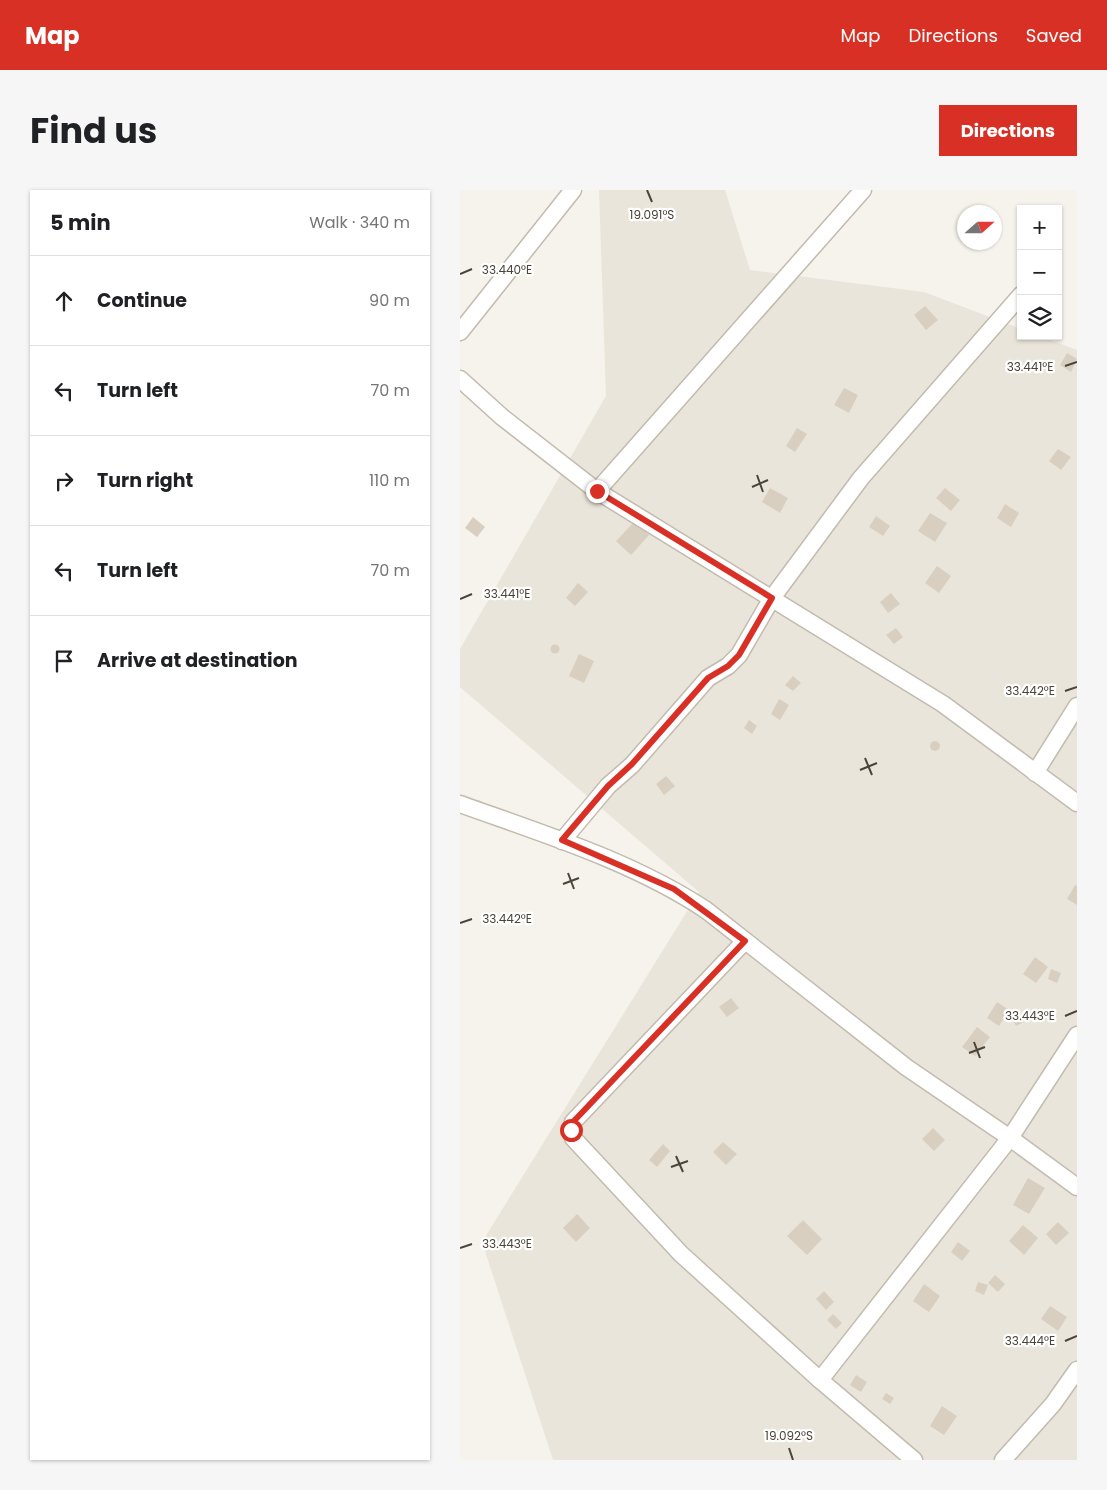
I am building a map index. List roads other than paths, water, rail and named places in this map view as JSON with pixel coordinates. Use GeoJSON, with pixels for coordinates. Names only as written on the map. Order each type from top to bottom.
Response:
{"type":"FeatureCollection","features":[{"type":"Feature","properties":{"kind":"street"},"geometry":{"type":"LineString","coordinates":[[460,332],[573,190]]}},
{"type":"Feature","properties":{"kind":"street"},"geometry":{"type":"LineString","coordinates":[[597,491],[863,190]]}},
{"type":"Feature","properties":{"kind":"street"},"geometry":{"type":"LineString","coordinates":[[562,840],[608,786],[632,764],[708,678],[728,666],[739,655],[772,598],[861,478],[1017,300]]}},
{"type":"Feature","properties":{"kind":"street"},"geometry":{"type":"LineString","coordinates":[[460,379],[502,417],[597,491],[943,704],[1077,803]]}},
{"type":"Feature","properties":{"kind":"street"},"geometry":{"type":"LineString","coordinates":[[1035,773],[1077,706]]}},
{"type":"Feature","properties":{"kind":"street"},"geometry":{"type":"LineString","coordinates":[[460,804],[562,840],[674,889],[745,941],[906,1067],[1010,1138],[1077,1187]]}},
{"type":"Feature","properties":{"kind":"street"},"geometry":{"type":"LineString","coordinates":[[745,941],[573,1122],[571,1130],[573,1138],[681,1254],[820,1380],[914,1460]]}},
{"type":"Feature","properties":{"kind":"street"},"geometry":{"type":"LineString","coordinates":[[820,1380],[1010,1138],[1077,1035]]}},
{"type":"Feature","properties":{"kind":"street"},"geometry":{"type":"LineString","coordinates":[[1002,1460],[1053,1404],[1077,1370]]}}]}
